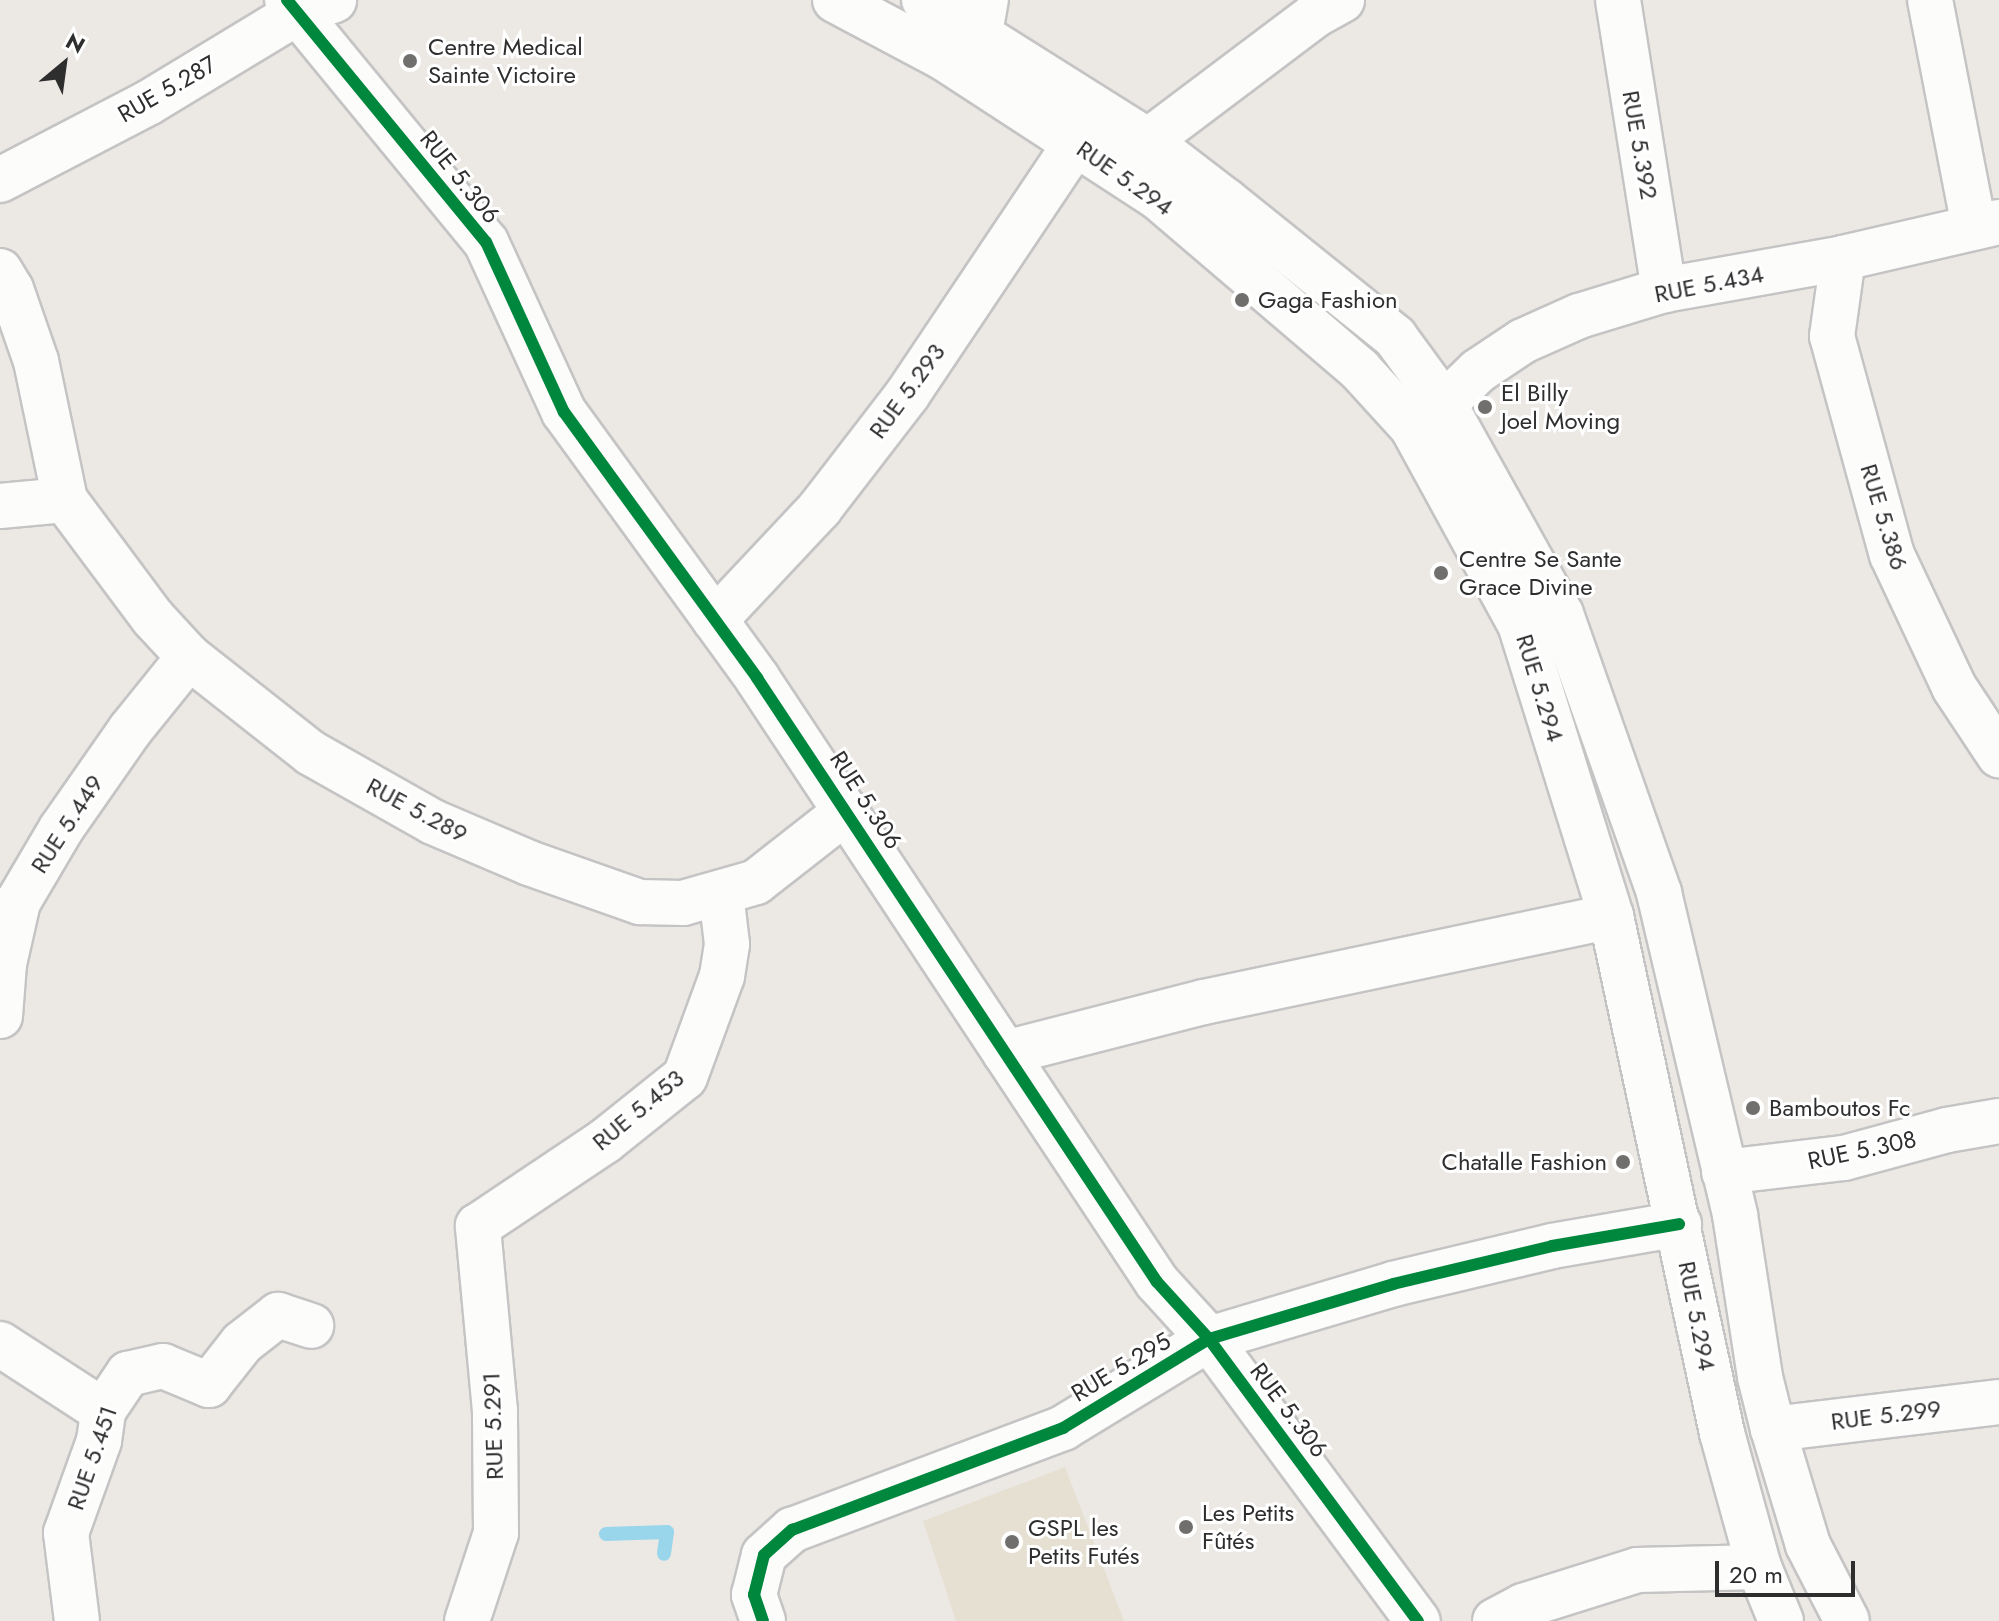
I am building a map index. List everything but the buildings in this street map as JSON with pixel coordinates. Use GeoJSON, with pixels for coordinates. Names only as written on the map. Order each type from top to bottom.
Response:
{"type":"FeatureCollection","features":[{"type":"Feature","properties":{"kind":"street","name":"RUE 5.294"},"geometry":{"type":"LineString","coordinates":[[835,0],[944,58],[1160,199],[1360,370],[1412,427],[1520,624],[1611,916],[1714,1398],[1759,1567],[1781,1621]]}},
{"type":"Feature","properties":{"kind":"street","name":"RUE 5.294"},"geometry":{"type":"LineString","coordinates":[[924,0],[983,17],[1148,141],[1395,337],[1444,404],[1561,614],[1659,893],[1724,1172],[1773,1429],[1808,1545],[1847,1621]]}},
{"type":"Feature","properties":{"kind":"street"},"geometry":{"type":"LineString","coordinates":[[1148,141],[1315,15],[1342,0]]}},
{"type":"Feature","properties":{"kind":"street","name":"RUE 5.392"},"geometry":{"type":"LineString","coordinates":[[1618,0],[1664,290]]}},
{"type":"Feature","properties":{"kind":"street"},"geometry":{"type":"LineString","coordinates":[[1930,0],[1987,225]]}},
{"type":"Feature","properties":{"kind":"street","name":"RUE 5.287"},"geometry":{"type":"LineString","coordinates":[[0,180],[148,103],[306,4]]}},
{"type":"Feature","properties":{"kind":"street","name":"RUE 5.306"},"geometry":{"type":"LineString","coordinates":[[306,4],[486,242],[564,412],[715,620],[847,811],[1157,1282],[1209,1339],[1418,1621]]}},
{"type":"Feature","properties":{"kind":"street","name":"RUE 5.293"},"geometry":{"type":"LineString","coordinates":[[715,620],[820,508],[907,395],[1076,143]]}},
{"type":"Feature","properties":{"kind":"street","name":"RUE 5.434"},"geometry":{"type":"LineString","coordinates":[[1444,404],[1478,371],[1523,341],[1579,316],[1664,290],[1843,258],[1987,225]]}},
{"type":"Feature","properties":{"kind":"street","name":"RUE 5.386"},"geometry":{"type":"LineString","coordinates":[[1843,258],[1832,336],[1892,555],[1954,687],[1999,755]]}},
{"type":"Feature","properties":{"kind":"street","name":"RUE 5.289"},"geometry":{"type":"LineString","coordinates":[[0,271],[11,289],[36,361],[65,500],[153,618],[189,657],[311,753],[433,822],[529,863],[640,902],[683,903],[756,882],[847,811]]}},
{"type":"Feature","properties":{"kind":"street"},"geometry":{"type":"LineString","coordinates":[[0,506],[65,500]]}},
{"type":"Feature","properties":{"kind":"street","name":"RUE 5.449"},"geometry":{"type":"LineString","coordinates":[[0,1016],[2,964],[18,902],[61,829],[130,730],[189,657]]}},
{"type":"Feature","properties":{"kind":"street","name":"RUE 5.453"},"geometry":{"type":"LineString","coordinates":[[478,1226],[605,1141],[685,1077],[722,976],[727,944],[721,894]]}},
{"type":"Feature","properties":{"kind":"street"},"geometry":{"type":"LineString","coordinates":[[1005,1053],[1204,1002],[1611,916]]}},
{"type":"Feature","properties":{"kind":"street","name":"RUE 5.308"},"geometry":{"type":"LineString","coordinates":[[1724,1172],[1844,1158],[1947,1130],[1999,1121]]}},
{"type":"Feature","properties":{"kind":"street","name":"RUE 5.295"},"geometry":{"type":"LineString","coordinates":[[763,1621],[754,1595],[764,1555],[792,1530],[1063,1428],[1209,1339],[1393,1284],[1552,1246],[1679,1224]]}},
{"type":"Feature","properties":{"kind":"street","name":"RUE 5.291"},"geometry":{"type":"LineString","coordinates":[[467,1621],[496,1533],[495,1411],[478,1226]]}},
{"type":"Feature","properties":{"kind":"street","name":"RUE 5.451"},"geometry":{"type":"LineString","coordinates":[[77,1621],[66,1533],[99,1441],[103,1411],[128,1374],[163,1366],[209,1385],[242,1343],[278,1315],[311,1326]]}},
{"type":"Feature","properties":{"kind":"street"},"geometry":{"type":"LineString","coordinates":[[0,1344],[103,1411]]}},
{"type":"Feature","properties":{"kind":"street","name":"RUE 5.299"},"geometry":{"type":"LineString","coordinates":[[1773,1429],[1999,1402]]}},
{"type":"Feature","properties":{"kind":"street"},"geometry":{"type":"LineString","coordinates":[[1495,1621],[1523,1606],[1637,1570],[1759,1567]]}},
{"type":"Feature","properties":{"kind":"shaded area","name":"GSPL les Petits Futés"},"geometry":{"type":"Polygon","coordinates":[[[1065,1467],[1124,1621],[956,1621],[923,1521],[1065,1467]]]}},
{"type":"Feature","properties":{"kind":"waterway"},"geometry":{"type":"LineString","coordinates":[[606,1534],[667,1532],[664,1554]]}},
{"type":"Feature","properties":{"kind":"cycle path"},"geometry":{"type":"LineString","coordinates":[[287,0],[486,242],[564,412],[757,678],[1157,1282],[1209,1339],[1418,1621]]}},
{"type":"Feature","properties":{"kind":"cycle path"},"geometry":{"type":"LineString","coordinates":[[763,1621],[754,1595],[764,1555],[792,1530],[1063,1428],[1209,1339],[1393,1284],[1552,1246],[1679,1224]]}},
{"type":"Feature","properties":{"kind":"place","name":"Centre Medical Sainte Victoire"},"geometry":{"type":"Point","coordinates":[410,61]}},
{"type":"Feature","properties":{"kind":"place","name":"Gaga Fashion"},"geometry":{"type":"Point","coordinates":[1242,300]}},
{"type":"Feature","properties":{"kind":"place","name":"El Billy Joel Moving"},"geometry":{"type":"Point","coordinates":[1485,407]}},
{"type":"Feature","properties":{"kind":"place","name":"Centre Se Sante Grace Divine"},"geometry":{"type":"Point","coordinates":[1441,573]}},
{"type":"Feature","properties":{"kind":"place","name":"Bamboutos Fc"},"geometry":{"type":"Point","coordinates":[1753,1108]}},
{"type":"Feature","properties":{"kind":"place","name":"Chatalle Fashion"},"geometry":{"type":"Point","coordinates":[1623,1162]}},
{"type":"Feature","properties":{"kind":"place","name":"Les Petits Fûtés"},"geometry":{"type":"Point","coordinates":[1186,1527]}},
{"type":"Feature","properties":{"kind":"place","name":"GSPL les Petits Futés"},"geometry":{"type":"Point","coordinates":[1012,1542]}}]}
